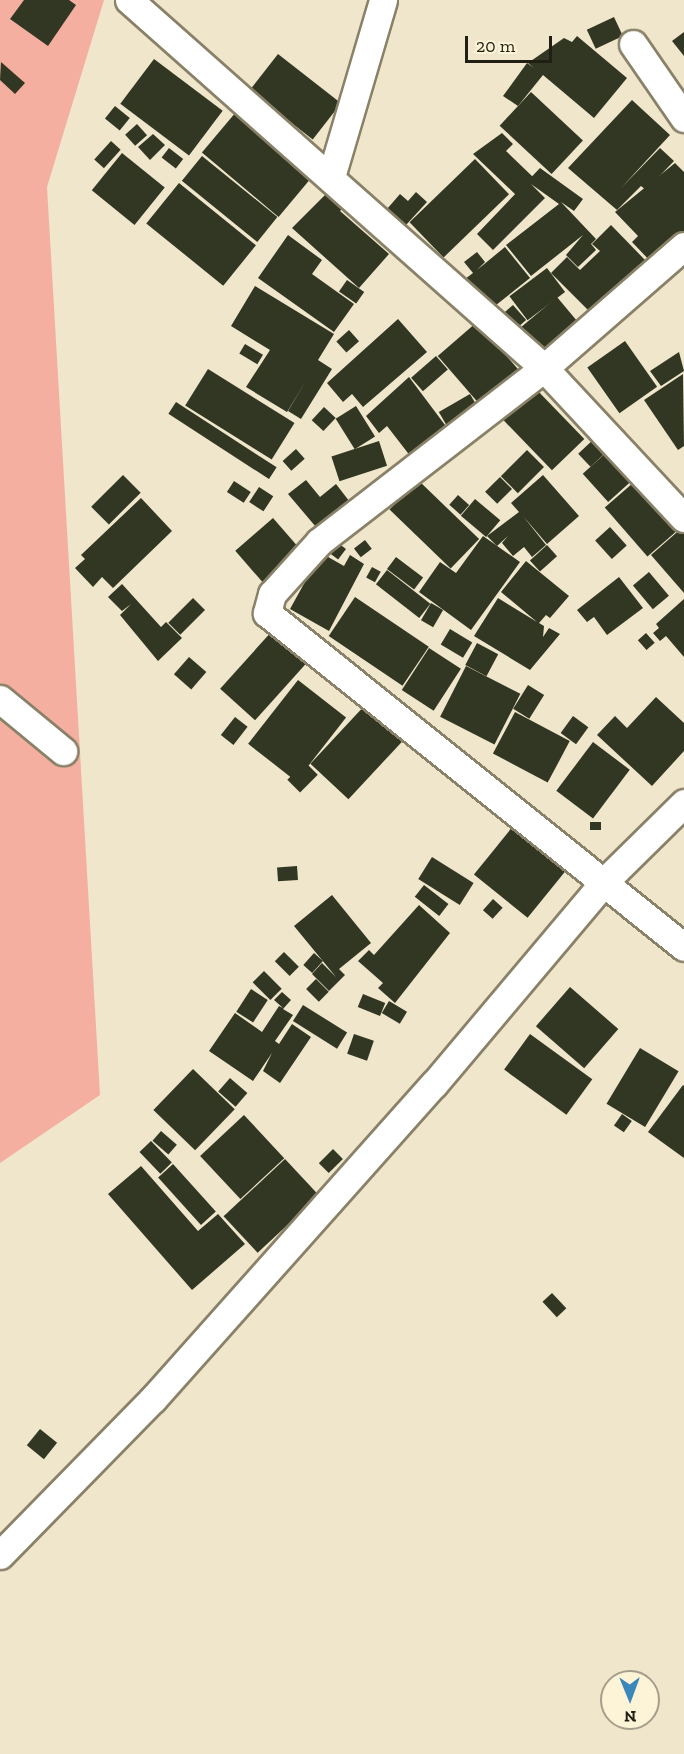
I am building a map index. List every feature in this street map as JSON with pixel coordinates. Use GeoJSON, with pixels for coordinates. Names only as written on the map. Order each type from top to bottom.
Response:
{"type":"FeatureCollection","features":[{"type":"Feature","properties":{"kind":"street"},"geometry":{"type":"LineString","coordinates":[[129,0],[544,368],[684,518]]}},
{"type":"Feature","properties":{"kind":"street"},"geometry":{"type":"LineString","coordinates":[[331,177],[383,0]]}},
{"type":"Feature","properties":{"kind":"street"},"geometry":{"type":"LineString","coordinates":[[633,44],[684,118]]}},
{"type":"Feature","properties":{"kind":"street"},"geometry":{"type":"LineString","coordinates":[[684,246],[544,368],[319,542],[272,594],[267,613],[605,881],[684,947]]}},
{"type":"Feature","properties":{"kind":"street"},"geometry":{"type":"LineString","coordinates":[[0,699],[63,751]]}},
{"type":"Feature","properties":{"kind":"street"},"geometry":{"type":"LineString","coordinates":[[0,1555],[153,1399],[434,1084],[605,881],[684,803]]}},
{"type":"Feature","properties":{"kind":"shaded area"},"geometry":{"type":"Polygon","coordinates":[[[0,0],[104,0],[47,187],[100,1095],[0,1163],[0,0]]]}},
{"type":"Feature","properties":{"kind":"building"},"geometry":{"type":"Polygon","coordinates":[[[24,0],[69,0],[76,5],[48,46],[10,19],[24,0]]]}},
{"type":"Feature","properties":{"kind":"building"},"geometry":{"type":"Polygon","coordinates":[[[614,17],[623,36],[596,49],[587,30],[614,17]]]}},
{"type":"Feature","properties":{"kind":"building"},"geometry":{"type":"Polygon","coordinates":[[[684,32],[684,56],[672,41],[684,32]]]}},
{"type":"Feature","properties":{"kind":"building"},"geometry":{"type":"Polygon","coordinates":[[[577,36],[627,78],[594,118],[543,75],[518,106],[503,96],[527,63],[534,68],[528,63],[564,38],[572,42],[577,36]]]}},
{"type":"Feature","properties":{"kind":"building"},"geometry":{"type":"Polygon","coordinates":[[[278,54],[341,103],[313,140],[250,90],[278,54]]]}},
{"type":"Feature","properties":{"kind":"building"},"geometry":{"type":"Polygon","coordinates":[[[154,59],[223,111],[189,155],[120,104],[154,59]]]}},
{"type":"Feature","properties":{"kind":"building"},"geometry":{"type":"Polygon","coordinates":[[[1,62],[25,83],[15,94],[0,80],[1,62]]]}},
{"type":"Feature","properties":{"kind":"building"},"geometry":{"type":"Polygon","coordinates":[[[531,92],[583,140],[552,174],[500,126],[531,92]]]}},
{"type":"Feature","properties":{"kind":"building"},"geometry":{"type":"Polygon","coordinates":[[[632,100],[670,135],[621,188],[660,148],[674,161],[646,190],[641,186],[617,210],[568,168],[632,100]]]}},
{"type":"Feature","properties":{"kind":"building"},"geometry":{"type":"Polygon","coordinates":[[[115,106],[130,118],[120,130],[105,118],[115,106]]]}},
{"type":"Feature","properties":{"kind":"building"},"geometry":{"type":"Polygon","coordinates":[[[236,112],[313,176],[279,217],[202,153],[236,112]]]}},
{"type":"Feature","properties":{"kind":"building"},"geometry":{"type":"Polygon","coordinates":[[[137,124],[147,135],[135,146],[125,135],[137,124]]]}},
{"type":"Feature","properties":{"kind":"building"},"geometry":{"type":"Polygon","coordinates":[[[502,133],[513,144],[506,151],[533,177],[516,195],[473,154],[502,133]]]}},
{"type":"Feature","properties":{"kind":"building"},"geometry":{"type":"Polygon","coordinates":[[[153,134],[165,145],[150,160],[138,147],[153,134]]]}},
{"type":"Feature","properties":{"kind":"building"},"geometry":{"type":"Polygon","coordinates":[[[111,141],[121,150],[104,168],[94,160],[111,141]]]}},
{"type":"Feature","properties":{"kind":"building"},"geometry":{"type":"Polygon","coordinates":[[[169,148],[183,159],[176,169],[162,157],[169,148]]]}},
{"type":"Feature","properties":{"kind":"building"},"geometry":{"type":"Polygon","coordinates":[[[122,153],[165,188],[135,225],[92,190],[122,153]]]}},
{"type":"Feature","properties":{"kind":"building"},"geometry":{"type":"Polygon","coordinates":[[[202,156],[277,217],[257,242],[182,181],[202,156]]]}},
{"type":"Feature","properties":{"kind":"building"},"geometry":{"type":"Polygon","coordinates":[[[475,159],[509,194],[444,257],[410,222],[475,159]]]}},
{"type":"Feature","properties":{"kind":"building"},"geometry":{"type":"Polygon","coordinates":[[[675,163],[684,172],[684,232],[652,263],[632,242],[638,236],[615,212],[675,163]]]}},
{"type":"Feature","properties":{"kind":"building"},"geometry":{"type":"Polygon","coordinates":[[[540,168],[583,199],[574,211],[561,202],[596,239],[591,244],[596,250],[578,267],[566,255],[583,235],[531,276],[506,245],[559,204],[531,184],[545,198],[493,250],[477,234],[540,168]]]}},
{"type":"Feature","properties":{"kind":"building"},"geometry":{"type":"Polygon","coordinates":[[[179,183],[256,245],[223,286],[146,223],[179,183]]]}},
{"type":"Feature","properties":{"kind":"building"},"geometry":{"type":"Polygon","coordinates":[[[329,191],[346,205],[340,211],[389,254],[359,288],[292,228],[329,191]]]}},
{"type":"Feature","properties":{"kind":"building"},"geometry":{"type":"Polygon","coordinates":[[[416,192],[427,202],[406,225],[387,209],[400,194],[408,201],[416,192]]]}},
{"type":"Feature","properties":{"kind":"building"},"geometry":{"type":"Polygon","coordinates":[[[611,225],[645,260],[591,313],[551,273],[567,257],[580,270],[600,251],[592,244],[611,225]]]}},
{"type":"Feature","properties":{"kind":"building"},"geometry":{"type":"Polygon","coordinates":[[[288,235],[322,260],[312,274],[354,304],[334,332],[258,278],[288,235]]]}},
{"type":"Feature","properties":{"kind":"building"},"geometry":{"type":"Polygon","coordinates":[[[505,247],[530,278],[486,313],[461,282],[473,273],[464,262],[477,252],[485,262],[477,270],[505,247]]]}},
{"type":"Feature","properties":{"kind":"building"},"geometry":{"type":"Polygon","coordinates":[[[547,268],[565,292],[528,320],[509,296],[547,268]]]}},
{"type":"Feature","properties":{"kind":"building"},"geometry":{"type":"Polygon","coordinates":[[[347,280],[364,292],[356,304],[339,291],[347,280]]]}},
{"type":"Feature","properties":{"kind":"building"},"geometry":{"type":"Polygon","coordinates":[[[255,286],[334,334],[318,360],[332,369],[301,419],[288,411],[306,381],[287,412],[246,387],[270,350],[231,326],[255,286]]]}},
{"type":"Feature","properties":{"kind":"building"},"geometry":{"type":"Polygon","coordinates":[[[557,297],[582,327],[545,358],[519,328],[557,297]]]}},
{"type":"Feature","properties":{"kind":"building"},"geometry":{"type":"Polygon","coordinates":[[[513,305],[526,320],[513,331],[500,316],[513,305]]]}},
{"type":"Feature","properties":{"kind":"building"},"geometry":{"type":"Polygon","coordinates":[[[398,319],[427,352],[363,407],[352,394],[343,402],[327,383],[398,319]]]}},
{"type":"Feature","properties":{"kind":"building"},"geometry":{"type":"Polygon","coordinates":[[[477,322],[522,374],[483,408],[438,356],[477,322]]]}},
{"type":"Feature","properties":{"kind":"building"},"geometry":{"type":"Polygon","coordinates":[[[349,330],[359,341],[346,353],[336,341],[349,330]]]}},
{"type":"Feature","properties":{"kind":"building"},"geometry":{"type":"Polygon","coordinates":[[[625,341],[657,387],[619,413],[587,367],[625,341]]]}},
{"type":"Feature","properties":{"kind":"building"},"geometry":{"type":"Polygon","coordinates":[[[245,344],[263,355],[257,364],[239,353],[245,344]]]}},
{"type":"Feature","properties":{"kind":"building"},"geometry":{"type":"Polygon","coordinates":[[[679,352],[684,371],[661,386],[650,371],[679,352]]]}},
{"type":"Feature","properties":{"kind":"building"},"geometry":{"type":"Polygon","coordinates":[[[436,356],[448,370],[423,391],[411,378],[436,356]]]}},
{"type":"Feature","properties":{"kind":"building"},"geometry":{"type":"Polygon","coordinates":[[[208,369],[295,423],[272,460],[185,405],[208,369]]]}},
{"type":"Feature","properties":{"kind":"building"},"geometry":{"type":"Polygon","coordinates":[[[683,374],[684,446],[678,450],[644,400],[683,374]]]}},
{"type":"Feature","properties":{"kind":"building"},"geometry":{"type":"Polygon","coordinates":[[[409,377],[448,429],[411,457],[387,426],[379,433],[366,416],[409,377]]]}},
{"type":"Feature","properties":{"kind":"building"},"geometry":{"type":"Polygon","coordinates":[[[535,388],[584,439],[552,470],[503,419],[535,388]]]}},
{"type":"Feature","properties":{"kind":"building"},"geometry":{"type":"Polygon","coordinates":[[[470,394],[480,411],[449,429],[439,412],[470,394]]]}},
{"type":"Feature","properties":{"kind":"building"},"geometry":{"type":"Polygon","coordinates":[[[176,402],[277,467],[269,479],[168,414],[176,402]]]}},
{"type":"Feature","properties":{"kind":"building"},"geometry":{"type":"Polygon","coordinates":[[[356,406],[375,437],[355,449],[336,419],[356,406]]]}},
{"type":"Feature","properties":{"kind":"building"},"geometry":{"type":"Polygon","coordinates":[[[324,407],[336,418],[323,431],[312,420],[324,407]]]}},
{"type":"Feature","properties":{"kind":"building"},"geometry":{"type":"Polygon","coordinates":[[[595,438],[607,451],[590,467],[578,454],[595,438]]]}},
{"type":"Feature","properties":{"kind":"building"},"geometry":{"type":"Polygon","coordinates":[[[379,441],[387,466],[339,481],[331,456],[379,441]]]}},
{"type":"Feature","properties":{"kind":"building"},"geometry":{"type":"Polygon","coordinates":[[[296,449],[305,459],[291,471],[283,461],[296,449]]]}},
{"type":"Feature","properties":{"kind":"building"},"geometry":{"type":"Polygon","coordinates":[[[527,450],[544,467],[518,493],[501,476],[527,450]]]}},
{"type":"Feature","properties":{"kind":"building"},"geometry":{"type":"Polygon","coordinates":[[[608,451],[633,479],[608,502],[583,474],[608,451]]]}},
{"type":"Feature","properties":{"kind":"building"},"geometry":{"type":"Polygon","coordinates":[[[123,475],[141,493],[109,524],[91,507],[123,475]]]}},
{"type":"Feature","properties":{"kind":"building"},"geometry":{"type":"Polygon","coordinates":[[[543,475],[579,516],[547,544],[523,516],[546,545],[532,557],[524,547],[513,556],[502,543],[508,536],[497,546],[487,536],[519,512],[511,503],[543,475]]]}},
{"type":"Feature","properties":{"kind":"building"},"geometry":{"type":"Polygon","coordinates":[[[641,476],[684,525],[647,557],[605,507],[641,476]]]}},
{"type":"Feature","properties":{"kind":"building"},"geometry":{"type":"Polygon","coordinates":[[[500,477],[512,489],[497,504],[485,492],[500,477]]]}},
{"type":"Feature","properties":{"kind":"building"},"geometry":{"type":"Polygon","coordinates":[[[306,480],[320,497],[336,484],[353,506],[316,527],[288,494],[306,480]]]}},
{"type":"Feature","properties":{"kind":"building"},"geometry":{"type":"Polygon","coordinates":[[[418,480],[479,539],[451,569],[390,509],[418,480]]]}},
{"type":"Feature","properties":{"kind":"building"},"geometry":{"type":"Polygon","coordinates":[[[234,481],[251,492],[244,503],[227,492],[234,481]]]}},
{"type":"Feature","properties":{"kind":"building"},"geometry":{"type":"Polygon","coordinates":[[[259,487],[273,496],[263,511],[249,502],[259,487]]]}},
{"type":"Feature","properties":{"kind":"building"},"geometry":{"type":"Polygon","coordinates":[[[458,495],[469,505],[460,515],[449,505],[458,495]]]}},
{"type":"Feature","properties":{"kind":"building"},"geometry":{"type":"Polygon","coordinates":[[[141,498],[172,531],[113,588],[102,577],[93,587],[75,568],[85,559],[81,555],[141,498]]]}},
{"type":"Feature","properties":{"kind":"building"},"geometry":{"type":"Polygon","coordinates":[[[475,499],[500,520],[486,537],[461,516],[475,499]]]}},
{"type":"Feature","properties":{"kind":"building"},"geometry":{"type":"Polygon","coordinates":[[[273,518],[304,554],[267,587],[235,551],[273,518]]]}},
{"type":"Feature","properties":{"kind":"building"},"geometry":{"type":"Polygon","coordinates":[[[684,526],[684,593],[651,555],[684,526]]]}},
{"type":"Feature","properties":{"kind":"building"},"geometry":{"type":"Polygon","coordinates":[[[610,527],[627,546],[612,559],[595,540],[610,527]]]}},
{"type":"Feature","properties":{"kind":"building"},"geometry":{"type":"Polygon","coordinates":[[[483,536],[520,562],[471,630],[419,592],[440,562],[456,573],[483,536]]]}},
{"type":"Feature","properties":{"kind":"building"},"geometry":{"type":"Polygon","coordinates":[[[330,537],[346,549],[338,559],[322,547],[330,537]]]}},
{"type":"Feature","properties":{"kind":"building"},"geometry":{"type":"Polygon","coordinates":[[[365,540],[372,549],[361,557],[354,549],[365,540]]]}},
{"type":"Feature","properties":{"kind":"building"},"geometry":{"type":"Polygon","coordinates":[[[547,545],[557,556],[540,572],[530,560],[547,545]]]}},
{"type":"Feature","properties":{"kind":"building"},"geometry":{"type":"Polygon","coordinates":[[[321,553],[344,566],[350,555],[364,564],[329,631],[290,609],[321,553]]]}},
{"type":"Feature","properties":{"kind":"building"},"geometry":{"type":"Polygon","coordinates":[[[396,557],[423,577],[414,589],[387,569],[396,557]]]}},
{"type":"Feature","properties":{"kind":"building"},"geometry":{"type":"Polygon","coordinates":[[[526,561],[569,596],[550,618],[546,615],[539,623],[544,626],[543,637],[549,628],[560,634],[530,670],[474,636],[498,598],[537,622],[501,592],[526,561]]]}},
{"type":"Feature","properties":{"kind":"building"},"geometry":{"type":"Polygon","coordinates":[[[372,567],[381,572],[375,582],[366,577],[372,567]]]}},
{"type":"Feature","properties":{"kind":"building"},"geometry":{"type":"Polygon","coordinates":[[[387,570],[430,604],[419,618],[376,584],[387,570]]]}},
{"type":"Feature","properties":{"kind":"building"},"geometry":{"type":"Polygon","coordinates":[[[649,572],[669,596],[653,609],[633,585],[649,572]]]}},
{"type":"Feature","properties":{"kind":"building"},"geometry":{"type":"Polygon","coordinates":[[[619,577],[643,608],[607,635],[594,617],[587,622],[577,610],[619,577]]]}},
{"type":"Feature","properties":{"kind":"building"},"geometry":{"type":"Polygon","coordinates":[[[122,584],[161,627],[166,622],[182,638],[158,661],[120,615],[131,604],[122,611],[108,597],[122,584]]]}},
{"type":"Feature","properties":{"kind":"building"},"geometry":{"type":"Polygon","coordinates":[[[355,597],[429,647],[403,686],[329,636],[355,597]]]}},
{"type":"Feature","properties":{"kind":"building"},"geometry":{"type":"Polygon","coordinates":[[[193,598],[205,610],[180,635],[168,623],[193,598]]]}},
{"type":"Feature","properties":{"kind":"building"},"geometry":{"type":"Polygon","coordinates":[[[684,599],[684,657],[666,636],[660,641],[653,633],[659,628],[656,624],[684,599]]]}},
{"type":"Feature","properties":{"kind":"building"},"geometry":{"type":"Polygon","coordinates":[[[431,603],[443,610],[433,627],[421,620],[431,603]]]}},
{"type":"Feature","properties":{"kind":"building"},"geometry":{"type":"Polygon","coordinates":[[[450,629],[472,642],[463,658],[441,644],[450,629]]]}},
{"type":"Feature","properties":{"kind":"building"},"geometry":{"type":"Polygon","coordinates":[[[273,630],[308,661],[255,720],[220,689],[273,630]]]}},
{"type":"Feature","properties":{"kind":"building"},"geometry":{"type":"Polygon","coordinates":[[[646,633],[655,643],[647,650],[638,640],[646,633]]]}},
{"type":"Feature","properties":{"kind":"building"},"geometry":{"type":"Polygon","coordinates":[[[477,643],[498,654],[486,676],[465,665],[477,643]]]}},
{"type":"Feature","properties":{"kind":"building"},"geometry":{"type":"Polygon","coordinates":[[[429,648],[461,669],[434,711],[402,690],[429,648]]]}},
{"type":"Feature","properties":{"kind":"building"},"geometry":{"type":"Polygon","coordinates":[[[189,657],[206,672],[191,689],[174,674],[189,657]]]}},
{"type":"Feature","properties":{"kind":"building"},"geometry":{"type":"Polygon","coordinates":[[[466,666],[520,694],[494,744],[440,717],[466,666]]]}},
{"type":"Feature","properties":{"kind":"building"},"geometry":{"type":"Polygon","coordinates":[[[298,680],[346,718],[296,781],[248,744],[298,680]]]}},
{"type":"Feature","properties":{"kind":"building"},"geometry":{"type":"Polygon","coordinates":[[[528,685],[544,695],[529,719],[513,709],[528,685]]]}},
{"type":"Feature","properties":{"kind":"building"},"geometry":{"type":"Polygon","coordinates":[[[656,697],[684,723],[684,751],[652,786],[597,735],[615,716],[627,728],[656,697]]]}},
{"type":"Feature","properties":{"kind":"building"},"geometry":{"type":"Polygon","coordinates":[[[367,703],[405,738],[348,799],[310,764],[367,703]]]}},
{"type":"Feature","properties":{"kind":"building"},"geometry":{"type":"Polygon","coordinates":[[[515,712],[570,741],[548,783],[493,753],[515,712]]]}},
{"type":"Feature","properties":{"kind":"building"},"geometry":{"type":"Polygon","coordinates":[[[573,716],[588,727],[576,744],[561,733],[573,716]]]}},
{"type":"Feature","properties":{"kind":"building"},"geometry":{"type":"Polygon","coordinates":[[[235,717],[248,727],[233,745],[221,735],[235,717]]]}},
{"type":"Feature","properties":{"kind":"building"},"geometry":{"type":"Polygon","coordinates":[[[593,742],[630,770],[593,818],[556,791],[593,742]]]}},
{"type":"Feature","properties":{"kind":"building"},"geometry":{"type":"Polygon","coordinates":[[[305,762],[318,775],[300,792],[287,780],[305,762]]]}},
{"type":"Feature","properties":{"kind":"building"},"geometry":{"type":"Polygon","coordinates":[[[518,820],[572,863],[528,918],[474,874],[518,820]]]}},
{"type":"Feature","properties":{"kind":"building"},"geometry":{"type":"Polygon","coordinates":[[[590,822],[601,822],[601,830],[590,830],[590,822]]]}},
{"type":"Feature","properties":{"kind":"building"},"geometry":{"type":"Polygon","coordinates":[[[432,857],[474,883],[460,905],[418,879],[432,857]]]}},
{"type":"Feature","properties":{"kind":"building"},"geometry":{"type":"Polygon","coordinates":[[[297,866],[298,880],[278,881],[277,867],[297,866]]]}},
{"type":"Feature","properties":{"kind":"building"},"geometry":{"type":"Polygon","coordinates":[[[424,885],[448,904],[439,916],[415,897],[424,885]]]}},
{"type":"Feature","properties":{"kind":"building"},"geometry":{"type":"Polygon","coordinates":[[[332,895],[371,943],[339,969],[345,975],[329,991],[312,974],[322,963],[336,977],[294,926],[332,895]]]}},
{"type":"Feature","properties":{"kind":"building"},"geometry":{"type":"Polygon","coordinates":[[[493,899],[503,908],[493,919],[483,910],[493,899]]]}},
{"type":"Feature","properties":{"kind":"building"},"geometry":{"type":"Polygon","coordinates":[[[419,905],[450,933],[395,1003],[378,988],[383,983],[358,961],[369,950],[374,955],[419,905]]]}},
{"type":"Feature","properties":{"kind":"building"},"geometry":{"type":"Polygon","coordinates":[[[284,952],[299,967],[290,976],[275,961],[284,952]]]}},
{"type":"Feature","properties":{"kind":"building"},"geometry":{"type":"Polygon","coordinates":[[[314,953],[323,961],[312,973],[303,965],[314,953]]]}},
{"type":"Feature","properties":{"kind":"building"},"geometry":{"type":"Polygon","coordinates":[[[264,971],[282,989],[270,1000],[253,982],[264,971]]]}},
{"type":"Feature","properties":{"kind":"building"},"geometry":{"type":"Polygon","coordinates":[[[316,979],[329,992],[319,1002],[306,989],[316,979]]]}},
{"type":"Feature","properties":{"kind":"building"},"geometry":{"type":"Polygon","coordinates":[[[570,987],[618,1029],[584,1068],[536,1026],[570,987]]]}},
{"type":"Feature","properties":{"kind":"building"},"geometry":{"type":"Polygon","coordinates":[[[251,989],[268,1000],[253,1023],[236,1012],[251,989]]]}},
{"type":"Feature","properties":{"kind":"building"},"geometry":{"type":"Polygon","coordinates":[[[282,992],[291,1000],[283,1009],[293,1015],[275,1041],[279,1044],[292,1024],[311,1037],[280,1083],[263,1071],[272,1053],[253,1081],[209,1051],[235,1013],[262,1032],[279,1006],[283,1008],[274,1000],[282,992]]]}},
{"type":"Feature","properties":{"kind":"building"},"geometry":{"type":"Polygon","coordinates":[[[363,994],[385,1003],[380,1016],[358,1007],[363,994]]]}},
{"type":"Feature","properties":{"kind":"building"},"geometry":{"type":"Polygon","coordinates":[[[389,1001],[407,1012],[400,1024],[382,1013],[389,1001]]]}},
{"type":"Feature","properties":{"kind":"building"},"geometry":{"type":"Polygon","coordinates":[[[303,1005],[347,1033],[337,1049],[293,1021],[303,1005]]]}},
{"type":"Feature","properties":{"kind":"building"},"geometry":{"type":"Polygon","coordinates":[[[354,1034],[374,1041],[367,1061],[347,1054],[354,1034]]]}},
{"type":"Feature","properties":{"kind":"building"},"geometry":{"type":"Polygon","coordinates":[[[530,1034],[592,1079],[566,1115],[504,1070],[530,1034]]]}},
{"type":"Feature","properties":{"kind":"building"},"geometry":{"type":"Polygon","coordinates":[[[640,1048],[679,1071],[645,1127],[607,1104],[640,1048]]]}},
{"type":"Feature","properties":{"kind":"building"},"geometry":{"type":"Polygon","coordinates":[[[193,1069],[235,1109],[195,1150],[153,1110],[193,1069]]]}},
{"type":"Feature","properties":{"kind":"building"},"geometry":{"type":"Polygon","coordinates":[[[230,1078],[247,1093],[236,1107],[218,1092],[230,1078]]]}},
{"type":"Feature","properties":{"kind":"building"},"geometry":{"type":"Polygon","coordinates":[[[684,1086],[684,1158],[648,1132],[684,1086]]]}},
{"type":"Feature","properties":{"kind":"building"},"geometry":{"type":"Polygon","coordinates":[[[622,1114],[632,1121],[624,1132],[614,1125],[622,1114]]]}},
{"type":"Feature","properties":{"kind":"building"},"geometry":{"type":"Polygon","coordinates":[[[244,1115],[284,1158],[240,1199],[200,1156],[244,1115]]]}},
{"type":"Feature","properties":{"kind":"building"},"geometry":{"type":"Polygon","coordinates":[[[161,1131],[177,1145],[168,1155],[152,1141],[161,1131]]]}},
{"type":"Feature","properties":{"kind":"building"},"geometry":{"type":"Polygon","coordinates":[[[151,1141],[172,1163],[160,1174],[139,1152],[151,1141]]]}},
{"type":"Feature","properties":{"kind":"building"},"geometry":{"type":"Polygon","coordinates":[[[333,1149],[343,1159],[329,1173],[319,1163],[333,1149]]]}},
{"type":"Feature","properties":{"kind":"building"},"geometry":{"type":"Polygon","coordinates":[[[285,1159],[319,1196],[258,1253],[224,1216],[285,1159]]]}},
{"type":"Feature","properties":{"kind":"building"},"geometry":{"type":"Polygon","coordinates":[[[173,1164],[216,1212],[201,1225],[158,1177],[173,1164]]]}},
{"type":"Feature","properties":{"kind":"building"},"geometry":{"type":"Polygon","coordinates":[[[141,1166],[198,1231],[218,1214],[245,1244],[192,1290],[108,1194],[141,1166]]]}},
{"type":"Feature","properties":{"kind":"building"},"geometry":{"type":"Polygon","coordinates":[[[552,1293],[566,1308],[557,1317],[542,1302],[552,1293]]]}},
{"type":"Feature","properties":{"kind":"building"},"geometry":{"type":"Polygon","coordinates":[[[40,1429],[57,1443],[44,1459],[27,1445],[40,1429]]]}}]}
